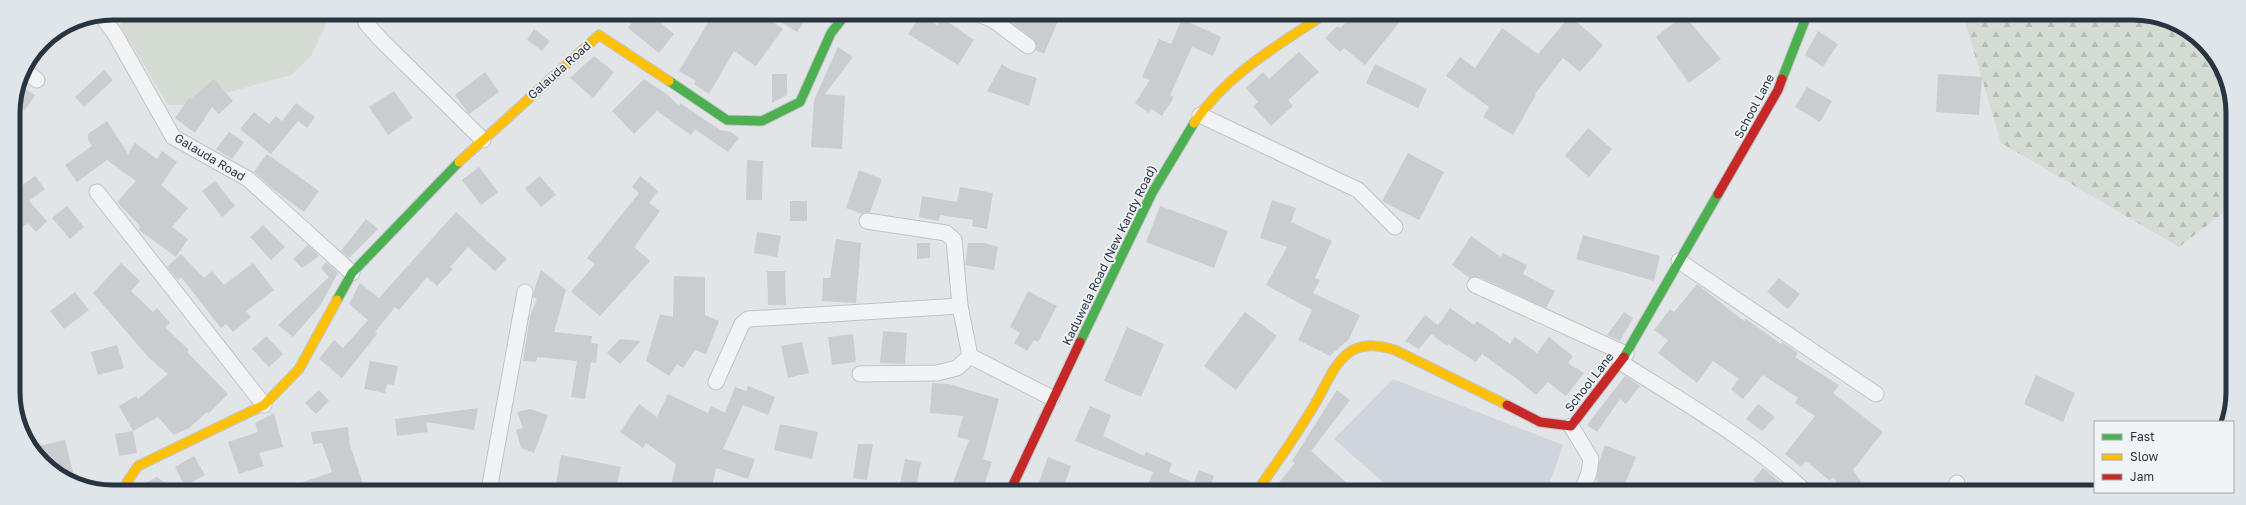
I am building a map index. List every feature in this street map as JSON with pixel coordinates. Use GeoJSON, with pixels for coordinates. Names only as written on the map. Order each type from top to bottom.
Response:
{"type":"FeatureCollection","features":[{"type":"Feature","properties":{"kind":"street"},"geometry":{"type":"LineString","coordinates":[[366,20],[366,23],[381,40],[483,140]]}},
{"type":"Feature","properties":{"kind":"street","name":"Galauda Road"},"geometry":{"type":"LineString","coordinates":[[128,485],[127,482],[138,466],[264,405],[299,369],[352,273],[452,168],[599,35],[727,120],[762,121],[800,102],[831,33],[841,20]]}},
{"type":"Feature","properties":{"kind":"street"},"geometry":{"type":"LineString","coordinates":[[993,20],[1028,46]]}},
{"type":"Feature","properties":{"kind":"street","name":"Kaduwela Road (New Kandy Road)"},"geometry":{"type":"LineString","coordinates":[[1013,485],[1052,398],[1159,178],[1200,115],[1230,81],[1268,50],[1316,20]]}},
{"type":"Feature","properties":{"kind":"street","name":"School Lane"},"geometry":{"type":"LineString","coordinates":[[1261,485],[1286,450],[1333,374],[1348,354],[1362,346],[1378,344],[1395,350],[1540,422],[1571,426],[1623,358],[1778,90],[1805,20]]}},
{"type":"Feature","properties":{"kind":"street","name":"Galauda Road"},"geometry":{"type":"LineString","coordinates":[[105,21],[173,137],[248,179],[352,273]]}},
{"type":"Feature","properties":{"kind":"street"},"geometry":{"type":"LineString","coordinates":[[29,74],[37,80]]}},
{"type":"Feature","properties":{"kind":"street"},"geometry":{"type":"LineString","coordinates":[[1200,115],[1358,190],[1395,227]]}},
{"type":"Feature","properties":{"kind":"street"},"geometry":{"type":"LineString","coordinates":[[97,192],[264,405]]}},
{"type":"Feature","properties":{"kind":"street"},"geometry":{"type":"LineString","coordinates":[[867,221],[946,233],[954,240],[960,306],[970,356]]}},
{"type":"Feature","properties":{"kind":"street"},"geometry":{"type":"LineString","coordinates":[[1679,261],[1876,394]]}},
{"type":"Feature","properties":{"kind":"street"},"geometry":{"type":"LineString","coordinates":[[1475,285],[1623,358],[1787,474],[1799,485]]}},
{"type":"Feature","properties":{"kind":"street"},"geometry":{"type":"LineString","coordinates":[[490,485],[525,292]]}},
{"type":"Feature","properties":{"kind":"street"},"geometry":{"type":"LineString","coordinates":[[716,382],[742,324],[748,319],[960,306]]}},
{"type":"Feature","properties":{"kind":"street"},"geometry":{"type":"LineString","coordinates":[[970,356],[1052,398]]}},
{"type":"Feature","properties":{"kind":"street"},"geometry":{"type":"LineString","coordinates":[[860,374],[937,372],[957,368],[970,356]]}},
{"type":"Feature","properties":{"kind":"street"},"geometry":{"type":"LineString","coordinates":[[1571,426],[1592,459],[1584,485]]}},
{"type":"Feature","properties":{"kind":"shaded area"},"geometry":{"type":"Polygon","coordinates":[[[1393,379],[1563,445],[1549,485],[1386,485],[1334,439],[1393,379]]]}},
{"type":"Feature","properties":{"kind":"green space"},"geometry":{"type":"Polygon","coordinates":[[[122,20],[326,20],[325,27],[311,56],[291,75],[182,105],[168,105],[121,27],[122,20]]]}},
{"type":"Feature","properties":{"kind":"green space"},"geometry":{"type":"Polygon","coordinates":[[[1964,20],[2133,20],[2163,25],[2180,32],[2199,47],[2207,56],[2221,83],[2226,113],[2226,211],[2179,247],[2001,143],[1964,20]]]}},
{"type":"Feature","properties":{"kind":"building"},"geometry":{"type":"Polygon","coordinates":[[[634,20],[657,20],[674,34],[659,53],[628,28],[634,20]]]}},
{"type":"Feature","properties":{"kind":"building"},"geometry":{"type":"Polygon","coordinates":[[[709,20],[770,20],[783,29],[756,66],[734,51],[709,94],[694,84],[696,81],[679,71],[709,20]]]}},
{"type":"Feature","properties":{"kind":"building"},"geometry":{"type":"Polygon","coordinates":[[[778,20],[805,20],[797,32],[778,20]]]}},
{"type":"Feature","properties":{"kind":"building"},"geometry":{"type":"Polygon","coordinates":[[[918,20],[930,20],[937,25],[941,20],[945,20],[974,40],[958,65],[908,34],[918,20]]]}},
{"type":"Feature","properties":{"kind":"building"},"geometry":{"type":"Polygon","coordinates":[[[1008,20],[1058,21],[1044,54],[1036,50],[1036,43],[1008,20]]]}},
{"type":"Feature","properties":{"kind":"building"},"geometry":{"type":"Polygon","coordinates":[[[1182,20],[1221,37],[1213,56],[1192,47],[1170,95],[1174,97],[1162,116],[1151,109],[1149,113],[1135,103],[1150,80],[1142,77],[1159,39],[1171,44],[1182,20]]]}},
{"type":"Feature","properties":{"kind":"building"},"geometry":{"type":"Polygon","coordinates":[[[1348,20],[1401,20],[1365,65],[1344,48],[1340,52],[1325,38],[1337,26],[1340,28],[1348,20]]]}},
{"type":"Feature","properties":{"kind":"building"},"geometry":{"type":"Polygon","coordinates":[[[1567,20],[1575,20],[1603,45],[1580,72],[1563,58],[1535,94],[1536,95],[1513,135],[1483,117],[1489,107],[1446,76],[1460,57],[1475,68],[1502,28],[1538,54],[1567,20]]]}},
{"type":"Feature","properties":{"kind":"building"},"geometry":{"type":"Polygon","coordinates":[[[1678,20],[1688,20],[1721,59],[1689,83],[1656,37],[1678,20]]]}},
{"type":"Feature","properties":{"kind":"building"},"geometry":{"type":"Polygon","coordinates":[[[534,29],[550,41],[542,51],[527,40],[534,29]]]}},
{"type":"Feature","properties":{"kind":"building"},"geometry":{"type":"Polygon","coordinates":[[[1818,31],[1838,44],[1823,67],[1805,55],[1818,31]]]}},
{"type":"Feature","properties":{"kind":"building"},"geometry":{"type":"Polygon","coordinates":[[[838,47],[853,57],[825,94],[845,96],[842,149],[811,147],[814,100],[838,47]]]}},
{"type":"Feature","properties":{"kind":"building"},"geometry":{"type":"Polygon","coordinates":[[[1299,52],[1319,72],[1288,100],[1293,106],[1271,126],[1253,106],[1258,102],[1246,88],[1263,72],[1269,79],[1299,52]]]}},
{"type":"Feature","properties":{"kind":"building"},"geometry":{"type":"Polygon","coordinates":[[[594,56],[614,72],[593,98],[570,78],[594,56]]]}},
{"type":"Feature","properties":{"kind":"building"},"geometry":{"type":"Polygon","coordinates":[[[1002,64],[1011,70],[1037,78],[1029,106],[987,91],[1002,64]]]}},
{"type":"Feature","properties":{"kind":"building"},"geometry":{"type":"Polygon","coordinates":[[[1375,64],[1427,89],[1418,108],[1366,83],[1375,64]]]}},
{"type":"Feature","properties":{"kind":"building"},"geometry":{"type":"Polygon","coordinates":[[[104,70],[113,80],[84,107],[75,97],[104,70]]]}},
{"type":"Feature","properties":{"kind":"building"},"geometry":{"type":"Polygon","coordinates":[[[485,72],[499,92],[469,114],[455,95],[485,72]]]}},
{"type":"Feature","properties":{"kind":"building"},"geometry":{"type":"Polygon","coordinates":[[[772,74],[787,74],[787,95],[772,103],[772,74]]]}},
{"type":"Feature","properties":{"kind":"building"},"geometry":{"type":"Polygon","coordinates":[[[1938,74],[1982,77],[1979,115],[1936,112],[1938,74]]]}},
{"type":"Feature","properties":{"kind":"building"},"geometry":{"type":"Polygon","coordinates":[[[214,79],[233,101],[219,114],[212,107],[195,133],[175,118],[189,98],[191,99],[214,79]]]}},
{"type":"Feature","properties":{"kind":"building"},"geometry":{"type":"Polygon","coordinates":[[[644,79],[668,95],[679,106],[680,103],[720,130],[731,132],[739,138],[728,152],[695,129],[691,135],[657,111],[634,134],[612,111],[644,79]]]}},
{"type":"Feature","properties":{"kind":"building"},"geometry":{"type":"Polygon","coordinates":[[[1807,87],[1832,101],[1820,122],[1795,107],[1807,87]]]}},
{"type":"Feature","properties":{"kind":"building"},"geometry":{"type":"Polygon","coordinates":[[[23,88],[35,95],[25,110],[20,107],[23,88]]]}},
{"type":"Feature","properties":{"kind":"building"},"geometry":{"type":"Polygon","coordinates":[[[394,91],[413,118],[388,135],[369,107],[394,91]]]}},
{"type":"Feature","properties":{"kind":"building"},"geometry":{"type":"Polygon","coordinates":[[[296,103],[315,117],[307,128],[298,121],[271,154],[240,129],[254,112],[269,124],[276,116],[282,121],[296,103]]]}},
{"type":"Feature","properties":{"kind":"building"},"geometry":{"type":"Polygon","coordinates":[[[107,121],[128,154],[135,143],[157,159],[162,151],[177,162],[161,185],[188,208],[172,227],[188,239],[176,257],[139,230],[140,226],[117,202],[136,181],[107,160],[77,182],[65,165],[92,146],[88,139],[88,134],[107,121]]]}},
{"type":"Feature","properties":{"kind":"building"},"geometry":{"type":"Polygon","coordinates":[[[1588,128],[1612,149],[1589,177],[1565,156],[1588,128]]]}},
{"type":"Feature","properties":{"kind":"building"},"geometry":{"type":"Polygon","coordinates":[[[229,132],[244,142],[232,159],[216,149],[229,132]]]}},
{"type":"Feature","properties":{"kind":"building"},"geometry":{"type":"Polygon","coordinates":[[[1408,153],[1444,172],[1419,220],[1382,201],[1408,153]]]}},
{"type":"Feature","properties":{"kind":"building"},"geometry":{"type":"Polygon","coordinates":[[[267,154],[319,191],[304,212],[273,189],[254,172],[267,154]]]}},
{"type":"Feature","properties":{"kind":"building"},"geometry":{"type":"Polygon","coordinates":[[[747,160],[763,161],[762,200],[746,200],[747,160]]]}},
{"type":"Feature","properties":{"kind":"building"},"geometry":{"type":"Polygon","coordinates":[[[479,167],[498,192],[481,205],[462,180],[479,167]]]}},
{"type":"Feature","properties":{"kind":"building"},"geometry":{"type":"Polygon","coordinates":[[[859,170],[882,179],[870,212],[862,214],[846,208],[859,170]]]}},
{"type":"Feature","properties":{"kind":"building"},"geometry":{"type":"Polygon","coordinates":[[[35,176],[45,189],[29,201],[47,221],[36,232],[28,223],[20,229],[20,187],[35,176]]]}},
{"type":"Feature","properties":{"kind":"building"},"geometry":{"type":"Polygon","coordinates":[[[540,176],[556,195],[541,207],[525,188],[540,176]]]}},
{"type":"Feature","properties":{"kind":"building"},"geometry":{"type":"Polygon","coordinates":[[[640,176],[658,191],[649,203],[660,211],[634,247],[650,261],[600,316],[571,292],[595,264],[587,258],[639,193],[632,187],[640,176]]]}},
{"type":"Feature","properties":{"kind":"building"},"geometry":{"type":"Polygon","coordinates":[[[215,181],[235,206],[222,217],[202,191],[215,181]]]}},
{"type":"Feature","properties":{"kind":"building"},"geometry":{"type":"Polygon","coordinates":[[[960,187],[993,193],[987,229],[972,226],[973,220],[940,215],[939,221],[919,217],[922,196],[957,202],[960,187]]]}},
{"type":"Feature","properties":{"kind":"building"},"geometry":{"type":"Polygon","coordinates":[[[1272,200],[1296,208],[1291,222],[1332,241],[1315,278],[1320,280],[1313,293],[1360,315],[1349,339],[1330,356],[1298,340],[1312,310],[1266,285],[1287,247],[1260,238],[1272,200]]]}},
{"type":"Feature","properties":{"kind":"building"},"geometry":{"type":"Polygon","coordinates":[[[790,201],[807,201],[807,221],[790,221],[790,201]]]}},
{"type":"Feature","properties":{"kind":"building"},"geometry":{"type":"Polygon","coordinates":[[[67,206],[84,227],[70,239],[52,218],[67,206]]]}},
{"type":"Feature","properties":{"kind":"building"},"geometry":{"type":"Polygon","coordinates":[[[1160,206],[1228,231],[1214,268],[1146,242],[1160,206]]]}},
{"type":"Feature","properties":{"kind":"building"},"geometry":{"type":"Polygon","coordinates":[[[456,212],[507,259],[495,271],[468,247],[450,267],[453,269],[437,286],[427,277],[399,310],[395,307],[375,332],[377,334],[342,378],[319,359],[334,340],[343,348],[368,320],[349,304],[360,283],[379,298],[456,212]]]}},
{"type":"Feature","properties":{"kind":"building"},"geometry":{"type":"Polygon","coordinates":[[[366,219],[378,229],[349,258],[341,251],[366,219]]]}},
{"type":"Feature","properties":{"kind":"building"},"geometry":{"type":"Polygon","coordinates":[[[263,225],[285,247],[271,260],[250,237],[263,225]]]}},
{"type":"Feature","properties":{"kind":"building"},"geometry":{"type":"Polygon","coordinates":[[[757,232],[781,236],[777,257],[754,253],[757,232]]]}},
{"type":"Feature","properties":{"kind":"building"},"geometry":{"type":"Polygon","coordinates":[[[1583,235],[1660,256],[1654,281],[1576,259],[1583,235]]]}},
{"type":"Feature","properties":{"kind":"building"},"geometry":{"type":"Polygon","coordinates":[[[1471,236],[1501,257],[1503,253],[1527,265],[1523,274],[1555,291],[1546,308],[1479,277],[1470,278],[1452,265],[1471,236]]]}},
{"type":"Feature","properties":{"kind":"building"},"geometry":{"type":"Polygon","coordinates":[[[836,239],[861,243],[856,303],[822,301],[823,278],[830,278],[836,239]]]}},
{"type":"Feature","properties":{"kind":"building"},"geometry":{"type":"Polygon","coordinates":[[[917,243],[930,243],[930,258],[917,259],[917,243]]]}},
{"type":"Feature","properties":{"kind":"building"},"geometry":{"type":"Polygon","coordinates":[[[968,243],[985,243],[998,247],[994,270],[965,265],[968,243]]]}},
{"type":"Feature","properties":{"kind":"building"},"geometry":{"type":"Polygon","coordinates":[[[308,245],[319,256],[302,268],[293,259],[308,245]]]}},
{"type":"Feature","properties":{"kind":"building"},"geometry":{"type":"Polygon","coordinates":[[[181,254],[204,278],[212,271],[224,285],[253,263],[274,290],[246,311],[251,317],[233,332],[226,324],[221,328],[181,277],[178,280],[167,267],[181,254]]]}},
{"type":"Feature","properties":{"kind":"building"},"geometry":{"type":"Polygon","coordinates":[[[326,262],[338,273],[320,306],[293,337],[278,325],[329,277],[321,268],[326,262]]]}},
{"type":"Feature","properties":{"kind":"building"},"geometry":{"type":"Polygon","coordinates":[[[121,263],[140,281],[131,291],[153,312],[157,308],[170,323],[165,327],[189,350],[187,352],[228,394],[208,414],[207,412],[189,428],[174,435],[158,417],[133,431],[119,406],[136,396],[138,399],[168,374],[149,358],[93,293],[121,263]]]}},
{"type":"Feature","properties":{"kind":"building"},"geometry":{"type":"Polygon","coordinates":[[[541,270],[566,290],[554,332],[592,336],[591,343],[598,344],[596,363],[591,362],[585,399],[571,397],[577,361],[537,357],[536,362],[523,361],[530,316],[537,299],[533,297],[534,290],[541,270]]]}},
{"type":"Feature","properties":{"kind":"building"},"geometry":{"type":"Polygon","coordinates":[[[767,271],[785,271],[786,305],[768,305],[767,271]]]}},
{"type":"Feature","properties":{"kind":"building"},"geometry":{"type":"Polygon","coordinates":[[[674,276],[705,277],[705,315],[719,321],[706,354],[695,350],[683,368],[677,364],[669,376],[646,361],[660,314],[673,317],[674,276]]]}},
{"type":"Feature","properties":{"kind":"building"},"geometry":{"type":"Polygon","coordinates":[[[1779,278],[1800,294],[1788,309],[1767,292],[1779,278]]]}},
{"type":"Feature","properties":{"kind":"building"},"geometry":{"type":"Polygon","coordinates":[[[1697,284],[1744,321],[1746,319],[1781,344],[1782,342],[1798,353],[1795,357],[1839,385],[1833,393],[1883,432],[1853,470],[1863,485],[1839,485],[1833,477],[1830,481],[1806,461],[1801,467],[1785,454],[1815,416],[1795,403],[1798,398],[1763,375],[1743,399],[1731,389],[1739,379],[1713,361],[1697,383],[1658,353],[1668,340],[1654,330],[1670,309],[1674,312],[1697,284]]]}},
{"type":"Feature","properties":{"kind":"building"},"geometry":{"type":"Polygon","coordinates":[[[1028,291],[1057,306],[1038,342],[1034,340],[1027,351],[1014,343],[1020,333],[1010,327],[1028,291]]]}},
{"type":"Feature","properties":{"kind":"building"},"geometry":{"type":"Polygon","coordinates":[[[75,292],[89,310],[64,329],[50,311],[75,292]]]}},
{"type":"Feature","properties":{"kind":"building"},"geometry":{"type":"Polygon","coordinates":[[[1450,308],[1474,325],[1477,321],[1510,344],[1515,337],[1537,353],[1549,337],[1573,356],[1568,363],[1584,373],[1566,396],[1548,382],[1536,395],[1517,379],[1482,354],[1476,362],[1448,344],[1447,346],[1431,334],[1419,349],[1405,341],[1425,315],[1438,325],[1450,308]]]}},
{"type":"Feature","properties":{"kind":"building"},"geometry":{"type":"Polygon","coordinates":[[[1245,312],[1277,336],[1236,390],[1204,366],[1245,312]]]}},
{"type":"Feature","properties":{"kind":"building"},"geometry":{"type":"Polygon","coordinates":[[[1624,312],[1633,318],[1620,341],[1607,335],[1624,312]]]}},
{"type":"Feature","properties":{"kind":"building"},"geometry":{"type":"Polygon","coordinates":[[[1127,327],[1164,344],[1141,397],[1104,381],[1127,327]]]}},
{"type":"Feature","properties":{"kind":"building"},"geometry":{"type":"Polygon","coordinates":[[[883,331],[907,333],[905,364],[880,363],[883,331]]]}},
{"type":"Feature","properties":{"kind":"building"},"geometry":{"type":"Polygon","coordinates":[[[853,334],[856,362],[832,365],[828,337],[853,334]]]}},
{"type":"Feature","properties":{"kind":"building"},"geometry":{"type":"Polygon","coordinates":[[[266,336],[283,354],[269,367],[252,349],[266,336]]]}},
{"type":"Feature","properties":{"kind":"building"},"geometry":{"type":"Polygon","coordinates":[[[620,339],[641,341],[620,364],[607,353],[620,339]]]}},
{"type":"Feature","properties":{"kind":"building"},"geometry":{"type":"Polygon","coordinates":[[[802,342],[809,373],[788,378],[781,346],[802,342]]]}},
{"type":"Feature","properties":{"kind":"building"},"geometry":{"type":"Polygon","coordinates":[[[117,345],[124,368],[98,375],[91,352],[117,345]]]}},
{"type":"Feature","properties":{"kind":"building"},"geometry":{"type":"Polygon","coordinates":[[[370,361],[398,366],[394,385],[387,384],[385,393],[364,389],[370,361]]]}},
{"type":"Feature","properties":{"kind":"building"},"geometry":{"type":"Polygon","coordinates":[[[2036,375],[2075,393],[2063,422],[2024,404],[2036,375]]]}},
{"type":"Feature","properties":{"kind":"building"},"geometry":{"type":"Polygon","coordinates":[[[1625,376],[1640,386],[1626,404],[1620,399],[1597,432],[1587,425],[1625,376]]]}},
{"type":"Feature","properties":{"kind":"building"},"geometry":{"type":"Polygon","coordinates":[[[932,383],[949,384],[999,399],[983,459],[992,462],[984,485],[952,485],[969,440],[957,437],[963,416],[930,413],[932,383]]]}},
{"type":"Feature","properties":{"kind":"building"},"geometry":{"type":"Polygon","coordinates":[[[748,386],[775,397],[768,415],[743,405],[723,449],[755,459],[748,479],[716,468],[712,485],[671,485],[676,464],[646,443],[643,448],[620,432],[639,404],[657,417],[668,394],[708,413],[711,406],[725,413],[735,387],[746,391],[748,386]]]}},
{"type":"Feature","properties":{"kind":"building"},"geometry":{"type":"Polygon","coordinates":[[[319,390],[329,401],[316,414],[305,403],[319,390]]]}},
{"type":"Feature","properties":{"kind":"building"},"geometry":{"type":"Polygon","coordinates":[[[1337,390],[1350,400],[1311,451],[1349,485],[1277,485],[1295,463],[1292,461],[1337,390]]]}},
{"type":"Feature","properties":{"kind":"building"},"geometry":{"type":"Polygon","coordinates":[[[1758,404],[1775,417],[1762,431],[1746,419],[1758,404]]]}},
{"type":"Feature","properties":{"kind":"building"},"geometry":{"type":"Polygon","coordinates":[[[1090,406],[1111,415],[1103,436],[1144,456],[1146,452],[1172,463],[1169,472],[1194,483],[1199,470],[1214,476],[1211,485],[1148,485],[1153,472],[1075,441],[1090,406]]]}},
{"type":"Feature","properties":{"kind":"building"},"geometry":{"type":"Polygon","coordinates":[[[478,408],[474,430],[426,422],[428,432],[397,436],[395,419],[478,408]]]}},
{"type":"Feature","properties":{"kind":"building"},"geometry":{"type":"Polygon","coordinates":[[[530,409],[548,415],[534,453],[521,448],[516,430],[523,428],[517,412],[530,409]]]}},
{"type":"Feature","properties":{"kind":"building"},"geometry":{"type":"Polygon","coordinates":[[[274,413],[283,447],[259,453],[264,466],[239,474],[228,442],[258,432],[255,423],[274,413]]]}},
{"type":"Feature","properties":{"kind":"building"},"geometry":{"type":"Polygon","coordinates":[[[780,424],[818,432],[812,459],[774,450],[780,424]]]}},
{"type":"Feature","properties":{"kind":"building"},"geometry":{"type":"Polygon","coordinates":[[[348,427],[350,445],[363,485],[295,485],[332,472],[322,443],[313,444],[311,432],[348,427]]]}},
{"type":"Feature","properties":{"kind":"building"},"geometry":{"type":"Polygon","coordinates":[[[133,431],[137,453],[119,456],[115,434],[133,431]]]}},
{"type":"Feature","properties":{"kind":"building"},"geometry":{"type":"Polygon","coordinates":[[[65,440],[73,472],[67,473],[56,466],[37,446],[65,440]]]}},
{"type":"Feature","properties":{"kind":"building"},"geometry":{"type":"Polygon","coordinates":[[[858,444],[873,444],[867,480],[853,478],[858,444]]]}},
{"type":"Feature","properties":{"kind":"building"},"geometry":{"type":"Polygon","coordinates":[[[1605,445],[1636,457],[1624,485],[1596,485],[1598,481],[1596,480],[1600,459],[1605,445]]]}},
{"type":"Feature","properties":{"kind":"building"},"geometry":{"type":"Polygon","coordinates":[[[561,455],[621,467],[616,485],[556,485],[561,455]]]}},
{"type":"Feature","properties":{"kind":"building"},"geometry":{"type":"Polygon","coordinates":[[[194,456],[205,475],[184,485],[175,467],[194,456]]]}},
{"type":"Feature","properties":{"kind":"building"},"geometry":{"type":"Polygon","coordinates":[[[1048,457],[1071,466],[1064,485],[1038,485],[1048,457]]]}},
{"type":"Feature","properties":{"kind":"building"},"geometry":{"type":"Polygon","coordinates":[[[905,459],[921,462],[917,485],[900,485],[905,459]]]}},
{"type":"Feature","properties":{"kind":"building"},"geometry":{"type":"Polygon","coordinates":[[[1763,468],[1784,485],[1759,485],[1753,480],[1763,468]]]}},
{"type":"Feature","properties":{"kind":"building"},"geometry":{"type":"Polygon","coordinates":[[[157,477],[168,485],[141,485],[157,477]]]}},
{"type":"Feature","properties":{"kind":"traffic: fast"},"geometry":{"type":"LineString","coordinates":[[669,81],[727,120],[762,121],[800,102],[831,33],[841,20]]}},
{"type":"Feature","properties":{"kind":"traffic: fast"},"geometry":{"type":"LineString","coordinates":[[1782,79],[1805,20]]}},
{"type":"Feature","properties":{"kind":"traffic: fast"},"geometry":{"type":"LineString","coordinates":[[1080,342],[1152,193],[1194,123]]}},
{"type":"Feature","properties":{"kind":"traffic: fast"},"geometry":{"type":"LineString","coordinates":[[337,300],[352,273],[459,162]]}},
{"type":"Feature","properties":{"kind":"traffic: fast"},"geometry":{"type":"LineString","coordinates":[[1624,357],[1718,194]]}},
{"type":"Feature","properties":{"kind":"traffic: slow"},"geometry":{"type":"LineString","coordinates":[[1194,123],[1207,106],[1237,75],[1316,20]]}},
{"type":"Feature","properties":{"kind":"traffic: slow"},"geometry":{"type":"LineString","coordinates":[[459,162],[599,35],[669,81]]}},
{"type":"Feature","properties":{"kind":"traffic: slow"},"geometry":{"type":"LineString","coordinates":[[128,485],[127,482],[138,466],[264,405],[299,369],[337,300]]}},
{"type":"Feature","properties":{"kind":"traffic: slow"},"geometry":{"type":"LineString","coordinates":[[1261,485],[1315,404],[1336,367],[1346,355],[1353,350],[1364,346],[1384,347],[1395,350],[1507,405]]}},
{"type":"Feature","properties":{"kind":"traffic: jam"},"geometry":{"type":"LineString","coordinates":[[1718,194],[1778,90],[1782,79]]}},
{"type":"Feature","properties":{"kind":"traffic: jam"},"geometry":{"type":"LineString","coordinates":[[1013,485],[1080,342]]}},
{"type":"Feature","properties":{"kind":"traffic: jam"},"geometry":{"type":"LineString","coordinates":[[1507,405],[1540,422],[1571,426],[1624,357]]}}]}
